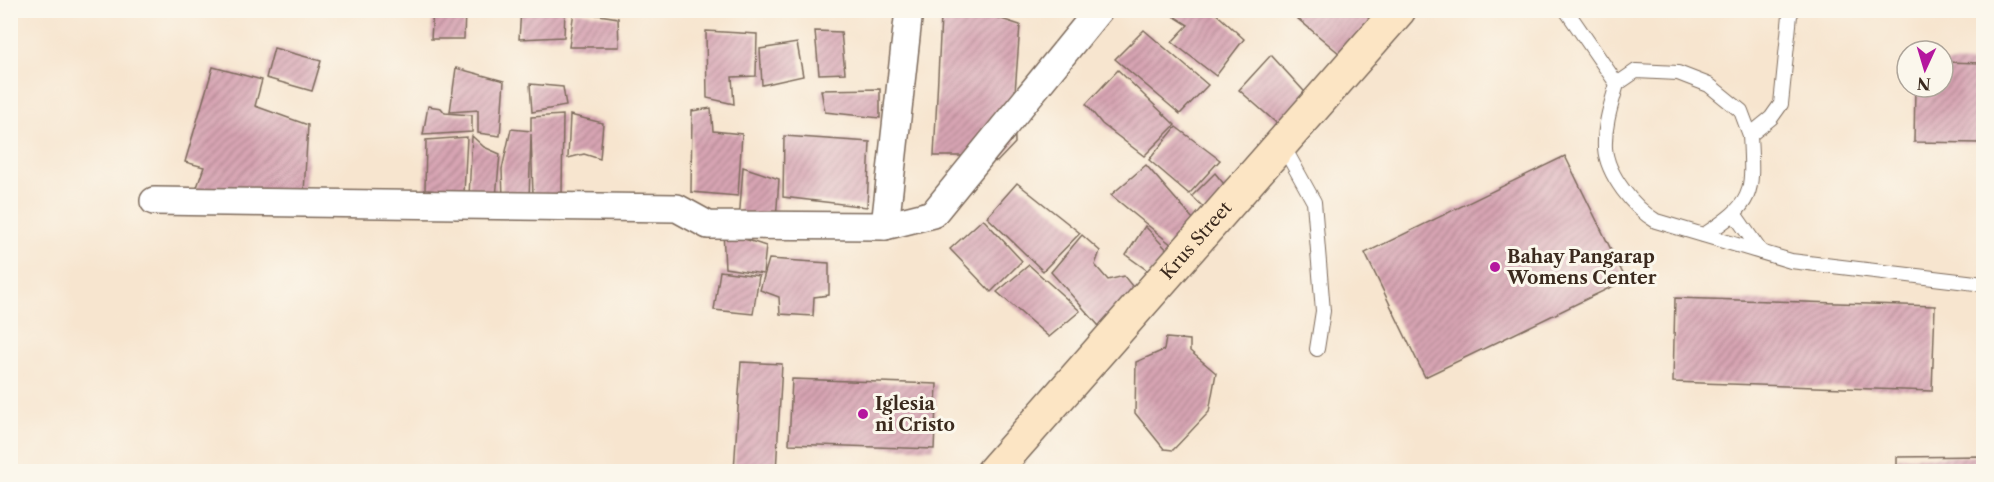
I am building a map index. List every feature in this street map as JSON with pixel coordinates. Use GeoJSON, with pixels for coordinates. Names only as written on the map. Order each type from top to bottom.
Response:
{"type":"FeatureCollection","features":[{"type":"Feature","properties":{"kind":"main road","name":"Krus Street"},"geometry":{"type":"LineString","coordinates":[[993,471],[1282,144],[1392,13]]}},
{"type":"Feature","properties":{"kind":"street"},"geometry":{"type":"LineString","coordinates":[[885,226],[909,10]]}},
{"type":"Feature","properties":{"kind":"street"},"geometry":{"type":"LineString","coordinates":[[154,201],[677,208],[708,225],[885,226],[933,214],[1099,10]]}},
{"type":"Feature","properties":{"kind":"lane"},"geometry":{"type":"LineString","coordinates":[[1566,10],[1617,84]]}},
{"type":"Feature","properties":{"kind":"lane"},"geometry":{"type":"LineString","coordinates":[[1750,135],[1770,118],[1781,104],[1790,15],[1793,10]]}},
{"type":"Feature","properties":{"kind":"lane"},"geometry":{"type":"LineString","coordinates":[[1982,10],[1983,15]]}},
{"type":"Feature","properties":{"kind":"lane"},"geometry":{"type":"LineString","coordinates":[[1704,235],[1735,215],[1747,199],[1752,174],[1750,135],[1742,111],[1709,85],[1678,73],[1636,71],[1617,84],[1606,121],[1605,150],[1617,181],[1639,211],[1656,221],[1791,261],[1983,284]]}},
{"type":"Feature","properties":{"kind":"lane"},"geometry":{"type":"LineString","coordinates":[[1282,144],[1314,202],[1323,311],[1317,349]]}},
{"type":"Feature","properties":{"kind":"lane"},"geometry":{"type":"LineString","coordinates":[[1735,215],[1761,252]]}},
{"type":"Feature","properties":{"kind":"building"},"geometry":{"type":"Polygon","coordinates":[[[433,10],[465,10],[464,39],[431,39],[433,10]]]}},
{"type":"Feature","properties":{"kind":"building"},"geometry":{"type":"Polygon","coordinates":[[[521,10],[565,10],[564,37],[519,39],[521,10]]]}},
{"type":"Feature","properties":{"kind":"building"},"geometry":{"type":"Polygon","coordinates":[[[1164,10],[1212,10],[1244,39],[1216,76],[1172,42],[1188,25],[1164,10]]]}},
{"type":"Feature","properties":{"kind":"building"},"geometry":{"type":"Polygon","coordinates":[[[1293,10],[1375,10],[1377,14],[1346,59],[1291,13],[1293,10]]]}},
{"type":"Feature","properties":{"kind":"building"},"geometry":{"type":"Polygon","coordinates":[[[574,11],[618,18],[619,47],[569,47],[574,11]]]}},
{"type":"Feature","properties":{"kind":"building"},"geometry":{"type":"Polygon","coordinates":[[[980,12],[1020,25],[1014,106],[1015,143],[997,162],[972,156],[934,156],[941,17],[980,12]]]}},
{"type":"Feature","properties":{"kind":"building"},"geometry":{"type":"Polygon","coordinates":[[[1144,30],[1208,85],[1180,114],[1115,59],[1144,30]]]}},
{"type":"Feature","properties":{"kind":"building"},"geometry":{"type":"Polygon","coordinates":[[[706,31],[757,34],[756,76],[732,77],[734,104],[707,98],[706,31]]]}},
{"type":"Feature","properties":{"kind":"building"},"geometry":{"type":"Polygon","coordinates":[[[815,31],[841,32],[845,73],[819,74],[815,31]]]}},
{"type":"Feature","properties":{"kind":"building"},"geometry":{"type":"Polygon","coordinates":[[[797,43],[803,76],[762,85],[760,49],[797,43]]]}},
{"type":"Feature","properties":{"kind":"building"},"geometry":{"type":"Polygon","coordinates":[[[274,48],[321,61],[312,91],[266,78],[274,48]]]}},
{"type":"Feature","properties":{"kind":"building"},"geometry":{"type":"Polygon","coordinates":[[[1271,55],[1312,100],[1282,128],[1239,90],[1271,55]]]}},
{"type":"Feature","properties":{"kind":"building"},"geometry":{"type":"Polygon","coordinates":[[[1955,62],[1983,63],[1982,143],[1914,142],[1915,99],[1955,99],[1955,62]]]}},
{"type":"Feature","properties":{"kind":"building"},"geometry":{"type":"Polygon","coordinates":[[[213,67],[262,80],[255,106],[308,125],[304,192],[195,193],[204,167],[185,162],[213,67]]]}},
{"type":"Feature","properties":{"kind":"building"},"geometry":{"type":"Polygon","coordinates":[[[456,68],[504,81],[500,136],[478,133],[478,110],[450,112],[456,68]]]}},
{"type":"Feature","properties":{"kind":"building"},"geometry":{"type":"Polygon","coordinates":[[[1118,70],[1175,125],[1144,156],[1102,124],[1086,104],[1118,70]]]}},
{"type":"Feature","properties":{"kind":"building"},"geometry":{"type":"Polygon","coordinates":[[[530,84],[563,87],[566,106],[532,112],[530,84]]]}},
{"type":"Feature","properties":{"kind":"building"},"geometry":{"type":"Polygon","coordinates":[[[880,89],[880,118],[825,112],[821,90],[880,89]]]}},
{"type":"Feature","properties":{"kind":"building"},"geometry":{"type":"Polygon","coordinates":[[[428,106],[441,108],[445,113],[472,115],[472,132],[423,135],[428,106]]]}},
{"type":"Feature","properties":{"kind":"building"},"geometry":{"type":"Polygon","coordinates":[[[711,108],[713,131],[742,134],[738,196],[691,192],[692,111],[711,108]]]}},
{"type":"Feature","properties":{"kind":"building"},"geometry":{"type":"Polygon","coordinates":[[[563,115],[562,195],[533,195],[531,134],[529,201],[503,198],[502,169],[511,129],[531,131],[531,117],[563,115]]]}},
{"type":"Feature","properties":{"kind":"building"},"geometry":{"type":"Polygon","coordinates":[[[570,115],[603,123],[600,159],[584,154],[568,158],[570,115]]]}},
{"type":"Feature","properties":{"kind":"building"},"geometry":{"type":"Polygon","coordinates":[[[1176,127],[1220,160],[1189,194],[1149,160],[1176,127]]]}},
{"type":"Feature","properties":{"kind":"building"},"geometry":{"type":"Polygon","coordinates":[[[472,136],[484,147],[500,154],[496,197],[469,196],[472,136]]]}},
{"type":"Feature","properties":{"kind":"building"},"geometry":{"type":"Polygon","coordinates":[[[784,136],[870,142],[867,207],[783,197],[784,136]]]}},
{"type":"Feature","properties":{"kind":"building"},"geometry":{"type":"Polygon","coordinates":[[[467,137],[464,193],[425,190],[426,140],[467,137]]]}},
{"type":"Feature","properties":{"kind":"building","name":"Bahay Pangarap Womens Center"},"geometry":{"type":"Polygon","coordinates":[[[1565,156],[1626,280],[1425,377],[1365,253],[1565,156]]]}},
{"type":"Feature","properties":{"kind":"building"},"geometry":{"type":"Polygon","coordinates":[[[1146,165],[1200,227],[1178,250],[1111,195],[1146,165]]]}},
{"type":"Feature","properties":{"kind":"building"},"geometry":{"type":"Polygon","coordinates":[[[743,167],[779,179],[776,220],[739,222],[743,167]]]}},
{"type":"Feature","properties":{"kind":"building"},"geometry":{"type":"Polygon","coordinates":[[[1215,173],[1232,194],[1212,216],[1192,196],[1215,173]]]}},
{"type":"Feature","properties":{"kind":"building"},"geometry":{"type":"Polygon","coordinates":[[[1017,183],[1080,233],[1043,271],[987,217],[1017,183]]]}},
{"type":"Feature","properties":{"kind":"building"},"geometry":{"type":"Polygon","coordinates":[[[983,219],[1022,261],[991,292],[950,249],[983,219]]]}},
{"type":"Feature","properties":{"kind":"building"},"geometry":{"type":"Polygon","coordinates":[[[1145,226],[1169,252],[1151,273],[1126,255],[1145,226]]]}},
{"type":"Feature","properties":{"kind":"building"},"geometry":{"type":"Polygon","coordinates":[[[723,232],[766,246],[763,274],[725,268],[723,232]]]}},
{"type":"Feature","properties":{"kind":"building"},"geometry":{"type":"Polygon","coordinates":[[[1082,235],[1100,251],[1095,265],[1108,280],[1124,276],[1140,296],[1107,335],[1051,272],[1082,235]]]}},
{"type":"Feature","properties":{"kind":"building"},"geometry":{"type":"Polygon","coordinates":[[[769,259],[829,263],[829,295],[814,297],[813,316],[780,314],[779,297],[760,290],[769,259]]]}},
{"type":"Feature","properties":{"kind":"building"},"geometry":{"type":"Polygon","coordinates":[[[1029,265],[1080,311],[1049,337],[997,292],[1029,265]]]}},
{"type":"Feature","properties":{"kind":"building"},"geometry":{"type":"Polygon","coordinates":[[[720,271],[759,276],[753,314],[714,310],[720,271]]]}},
{"type":"Feature","properties":{"kind":"building"},"geometry":{"type":"Polygon","coordinates":[[[1675,298],[1935,306],[1932,391],[1673,382],[1675,298]]]}},
{"type":"Feature","properties":{"kind":"building"},"geometry":{"type":"Polygon","coordinates":[[[1166,338],[1190,340],[1190,351],[1216,373],[1209,412],[1173,450],[1164,449],[1135,413],[1136,362],[1164,350],[1166,338]]]}},
{"type":"Feature","properties":{"kind":"building"},"geometry":{"type":"Polygon","coordinates":[[[741,362],[782,364],[776,472],[734,471],[741,362]]]}},
{"type":"Feature","properties":{"kind":"building","name":"Iglesia ni Cristo"},"geometry":{"type":"Polygon","coordinates":[[[792,379],[937,384],[934,449],[789,444],[792,379]]]}},
{"type":"Feature","properties":{"kind":"building"},"geometry":{"type":"Polygon","coordinates":[[[1984,456],[1984,472],[1897,472],[1897,457],[1984,456]]]}},
{"type":"Feature","properties":{"kind":"place","name":"Bahay Pangarap Womens Center"},"geometry":{"type":"Point","coordinates":[1495,267]}},
{"type":"Feature","properties":{"kind":"place","name":"Iglesia ni Cristo"},"geometry":{"type":"Point","coordinates":[863,414]}}]}
